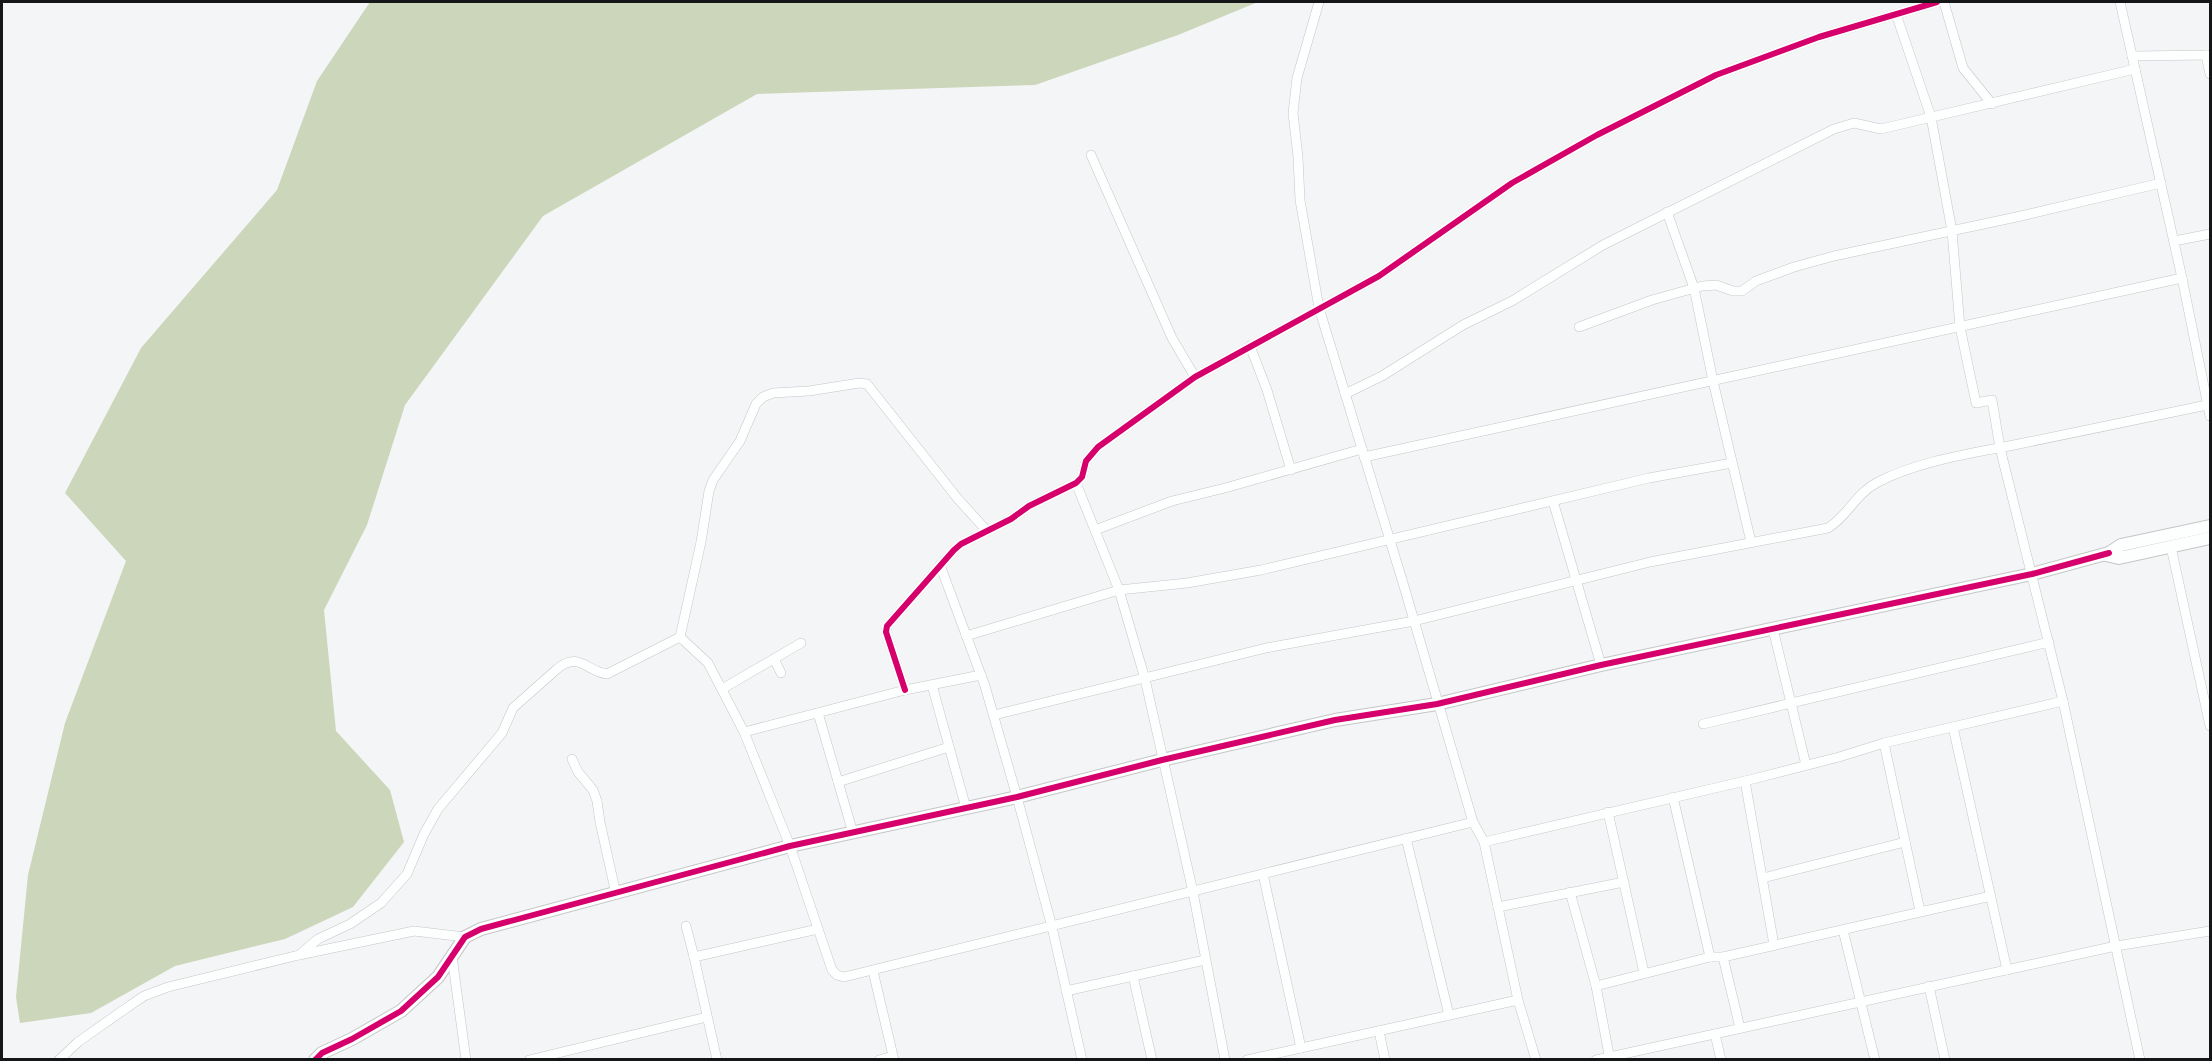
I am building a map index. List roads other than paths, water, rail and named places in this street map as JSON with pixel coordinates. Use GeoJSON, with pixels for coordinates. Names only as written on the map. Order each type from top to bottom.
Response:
{"type":"FeatureCollection","features":[{"type":"Feature","properties":{"kind":"street"},"geometry":{"type":"LineString","coordinates":[[1319,2],[1297,78],[1293,113],[1300,200],[1319,308],[1473,822],[1484,842],[1518,1000],[1536,1059]]}},
{"type":"Feature","properties":{"kind":"street"},"geometry":{"type":"LineString","coordinates":[[905,690],[886,632],[887,626],[940,565],[961,544],[1076,483],[1082,477],[1086,461],[1098,447],[1195,377],[1380,276],[1512,183],[1627,120],[1716,75],[1819,37],[1936,2]]}},
{"type":"Feature","properties":{"kind":"street"},"geometry":{"type":"LineString","coordinates":[[1944,2],[1963,68],[1992,104]]}},
{"type":"Feature","properties":{"kind":"street"},"geometry":{"type":"LineString","coordinates":[[2120,2],[2211,416]]}},
{"type":"Feature","properties":{"kind":"street"},"geometry":{"type":"LineString","coordinates":[[1896,14],[1931,117],[1952,231],[1960,327],[1976,404],[1992,400],[2000,448],[2063,700],[2140,1059]]}},
{"type":"Feature","properties":{"kind":"street"},"geometry":{"type":"LineString","coordinates":[[2132,56],[2209,55],[2211,74]]}},
{"type":"Feature","properties":{"kind":"street"},"geometry":{"type":"LineString","coordinates":[[1345,394],[1382,376],[1464,325],[1512,301],[1603,244],[1810,140],[1845,125],[1854,123],[1881,129],[2135,69]]}},
{"type":"Feature","properties":{"kind":"street"},"geometry":{"type":"LineString","coordinates":[[1091,155],[1172,338],[1195,377]]}},
{"type":"Feature","properties":{"kind":"street"},"geometry":{"type":"LineString","coordinates":[[1579,327],[1652,300],[1694,288],[1716,285],[1732,291],[1742,291],[1756,281],[1794,267],[2161,183]]}},
{"type":"Feature","properties":{"kind":"street"},"geometry":{"type":"LineString","coordinates":[[1666,212],[1694,288],[1713,381],[1751,542]]}},
{"type":"Feature","properties":{"kind":"street"},"geometry":{"type":"LineString","coordinates":[[2174,241],[2211,234]]}},
{"type":"Feature","properties":{"kind":"street"},"geometry":{"type":"LineString","coordinates":[[1095,530],[1172,501],[1363,453],[1713,381],[2182,278]]}},
{"type":"Feature","properties":{"kind":"street"},"geometry":{"type":"LineString","coordinates":[[1250,346],[1268,390],[1291,470]]}},
{"type":"Feature","properties":{"kind":"street"},"geometry":{"type":"LineString","coordinates":[[680,637],[713,480],[740,441],[756,404],[763,397],[773,393],[867,384],[958,500],[987,531]]}},
{"type":"Feature","properties":{"kind":"street"},"geometry":{"type":"LineString","coordinates":[[994,715],[1266,648],[1414,621],[1650,562],[1828,528],[1841,518],[1858,495],[1891,476],[1918,467],[2207,405]]}},
{"type":"Feature","properties":{"kind":"street"},"geometry":{"type":"LineString","coordinates":[[966,636],[1119,590],[1187,583],[1240,574],[1649,478],[1732,463]]}},
{"type":"Feature","properties":{"kind":"street"},"geometry":{"type":"LineString","coordinates":[[1076,483],[1119,590],[1145,679],[1193,892],[1204,960],[1225,1059]]}},
{"type":"Feature","properties":{"kind":"street"},"geometry":{"type":"LineString","coordinates":[[1553,501],[1601,665]]}},
{"type":"Feature","properties":{"kind":"street"},"geometry":{"type":"LineString","coordinates":[[315,1059],[322,1053],[401,1011],[438,977],[465,937],[481,928],[790,846],[1017,797],[1162,760],[1335,720],[1437,704],[1601,665],[2032,574],[2109,553],[2121,546],[2211,526]]}},
{"type":"Feature","properties":{"kind":"street"},"geometry":{"type":"LineString","coordinates":[[2109,553],[2106,555],[2119,558],[2211,538]]}},
{"type":"Feature","properties":{"kind":"street"},"geometry":{"type":"LineString","coordinates":[[2171,547],[2211,726]]}},
{"type":"Feature","properties":{"kind":"street"},"geometry":{"type":"LineString","coordinates":[[940,565],[994,715],[1052,927],[1082,1059]]}},
{"type":"Feature","properties":{"kind":"street"},"geometry":{"type":"LineString","coordinates":[[1773,629],[1806,765]]}},
{"type":"Feature","properties":{"kind":"street"},"geometry":{"type":"LineString","coordinates":[[680,637],[708,663],[744,732],[790,846],[832,970],[844,977],[1473,822]]}},
{"type":"Feature","properties":{"kind":"street"},"geometry":{"type":"LineString","coordinates":[[299,955],[318,939],[350,924],[381,903],[401,881],[407,874],[424,834],[438,809],[502,733],[513,708],[557,669],[564,664],[577,661],[600,673],[607,674],[680,637]]}},
{"type":"Feature","properties":{"kind":"street"},"geometry":{"type":"LineString","coordinates":[[1703,724],[2049,642]]}},
{"type":"Feature","properties":{"kind":"street"},"geometry":{"type":"LineString","coordinates":[[722,689],[801,643]]}},
{"type":"Feature","properties":{"kind":"street"},"geometry":{"type":"LineString","coordinates":[[774,660],[781,673]]}},
{"type":"Feature","properties":{"kind":"street"},"geometry":{"type":"LineString","coordinates":[[744,732],[905,690],[981,675]]}},
{"type":"Feature","properties":{"kind":"street"},"geometry":{"type":"LineString","coordinates":[[932,685],[966,808]]}},
{"type":"Feature","properties":{"kind":"street"},"geometry":{"type":"LineString","coordinates":[[1484,842],[1744,781],[1884,743],[2063,700]]}},
{"type":"Feature","properties":{"kind":"street"},"geometry":{"type":"LineString","coordinates":[[818,712],[853,833]]}},
{"type":"Feature","properties":{"kind":"street"},"geometry":{"type":"LineString","coordinates":[[1953,727],[2007,970]]}},
{"type":"Feature","properties":{"kind":"street"},"geometry":{"type":"LineString","coordinates":[[1884,743],[1920,911]]}},
{"type":"Feature","properties":{"kind":"street"},"geometry":{"type":"LineString","coordinates":[[838,782],[949,747]]}},
{"type":"Feature","properties":{"kind":"street"},"geometry":{"type":"LineString","coordinates":[[572,759],[593,790],[616,894]]}},
{"type":"Feature","properties":{"kind":"street"},"geometry":{"type":"LineString","coordinates":[[1744,781],[1774,945]]}},
{"type":"Feature","properties":{"kind":"street"},"geometry":{"type":"LineString","coordinates":[[1673,797],[1710,957]]}},
{"type":"Feature","properties":{"kind":"street"},"geometry":{"type":"LineString","coordinates":[[1608,812],[1644,973]]}},
{"type":"Feature","properties":{"kind":"street"},"geometry":{"type":"LineString","coordinates":[[1406,838],[1449,1015]]}},
{"type":"Feature","properties":{"kind":"street"},"geometry":{"type":"LineString","coordinates":[[1763,878],[1905,842]]}},
{"type":"Feature","properties":{"kind":"street"},"geometry":{"type":"LineString","coordinates":[[1263,874],[1301,1048]]}},
{"type":"Feature","properties":{"kind":"street"},"geometry":{"type":"LineString","coordinates":[[1498,907],[1624,882]]}},
{"type":"Feature","properties":{"kind":"street"},"geometry":{"type":"LineString","coordinates":[[1570,892],[1596,986],[1609,1058]]}},
{"type":"Feature","properties":{"kind":"street"},"geometry":{"type":"LineString","coordinates":[[1596,986],[1710,957],[1723,957],[1992,896]]}},
{"type":"Feature","properties":{"kind":"street"},"geometry":{"type":"LineString","coordinates":[[686,926],[717,1059]]}},
{"type":"Feature","properties":{"kind":"street"},"geometry":{"type":"LineString","coordinates":[[694,957],[818,929]]}},
{"type":"Feature","properties":{"kind":"street"},"geometry":{"type":"LineString","coordinates":[[1843,930],[1875,1059]]}},
{"type":"Feature","properties":{"kind":"street"},"geometry":{"type":"LineString","coordinates":[[59,1059],[78,1042],[144,996],[168,987],[299,955],[414,931],[465,937]]}},
{"type":"Feature","properties":{"kind":"street"},"geometry":{"type":"LineString","coordinates":[[1596,1059],[2116,946],[2211,931]]}},
{"type":"Feature","properties":{"kind":"street"},"geometry":{"type":"LineString","coordinates":[[452,956],[466,1059]]}},
{"type":"Feature","properties":{"kind":"street"},"geometry":{"type":"LineString","coordinates":[[1723,957],[1740,1028]]}},
{"type":"Feature","properties":{"kind":"street"},"geometry":{"type":"LineString","coordinates":[[1066,991],[1204,960]]}},
{"type":"Feature","properties":{"kind":"street"},"geometry":{"type":"LineString","coordinates":[[873,971],[894,1058],[879,1059]]}},
{"type":"Feature","properties":{"kind":"street"},"geometry":{"type":"LineString","coordinates":[[1134,976],[1152,1059]]}},
{"type":"Feature","properties":{"kind":"street"},"geometry":{"type":"LineString","coordinates":[[1929,986],[1945,1059]]}},
{"type":"Feature","properties":{"kind":"street"},"geometry":{"type":"LineString","coordinates":[[1247,1059],[1518,1000]]}},
{"type":"Feature","properties":{"kind":"street"},"geometry":{"type":"LineString","coordinates":[[529,1059],[707,1017]]}},
{"type":"Feature","properties":{"kind":"street"},"geometry":{"type":"LineString","coordinates":[[1379,1031],[1385,1059]]}},
{"type":"Feature","properties":{"kind":"street"},"geometry":{"type":"LineString","coordinates":[[1715,1034],[1721,1059]]}}]}
